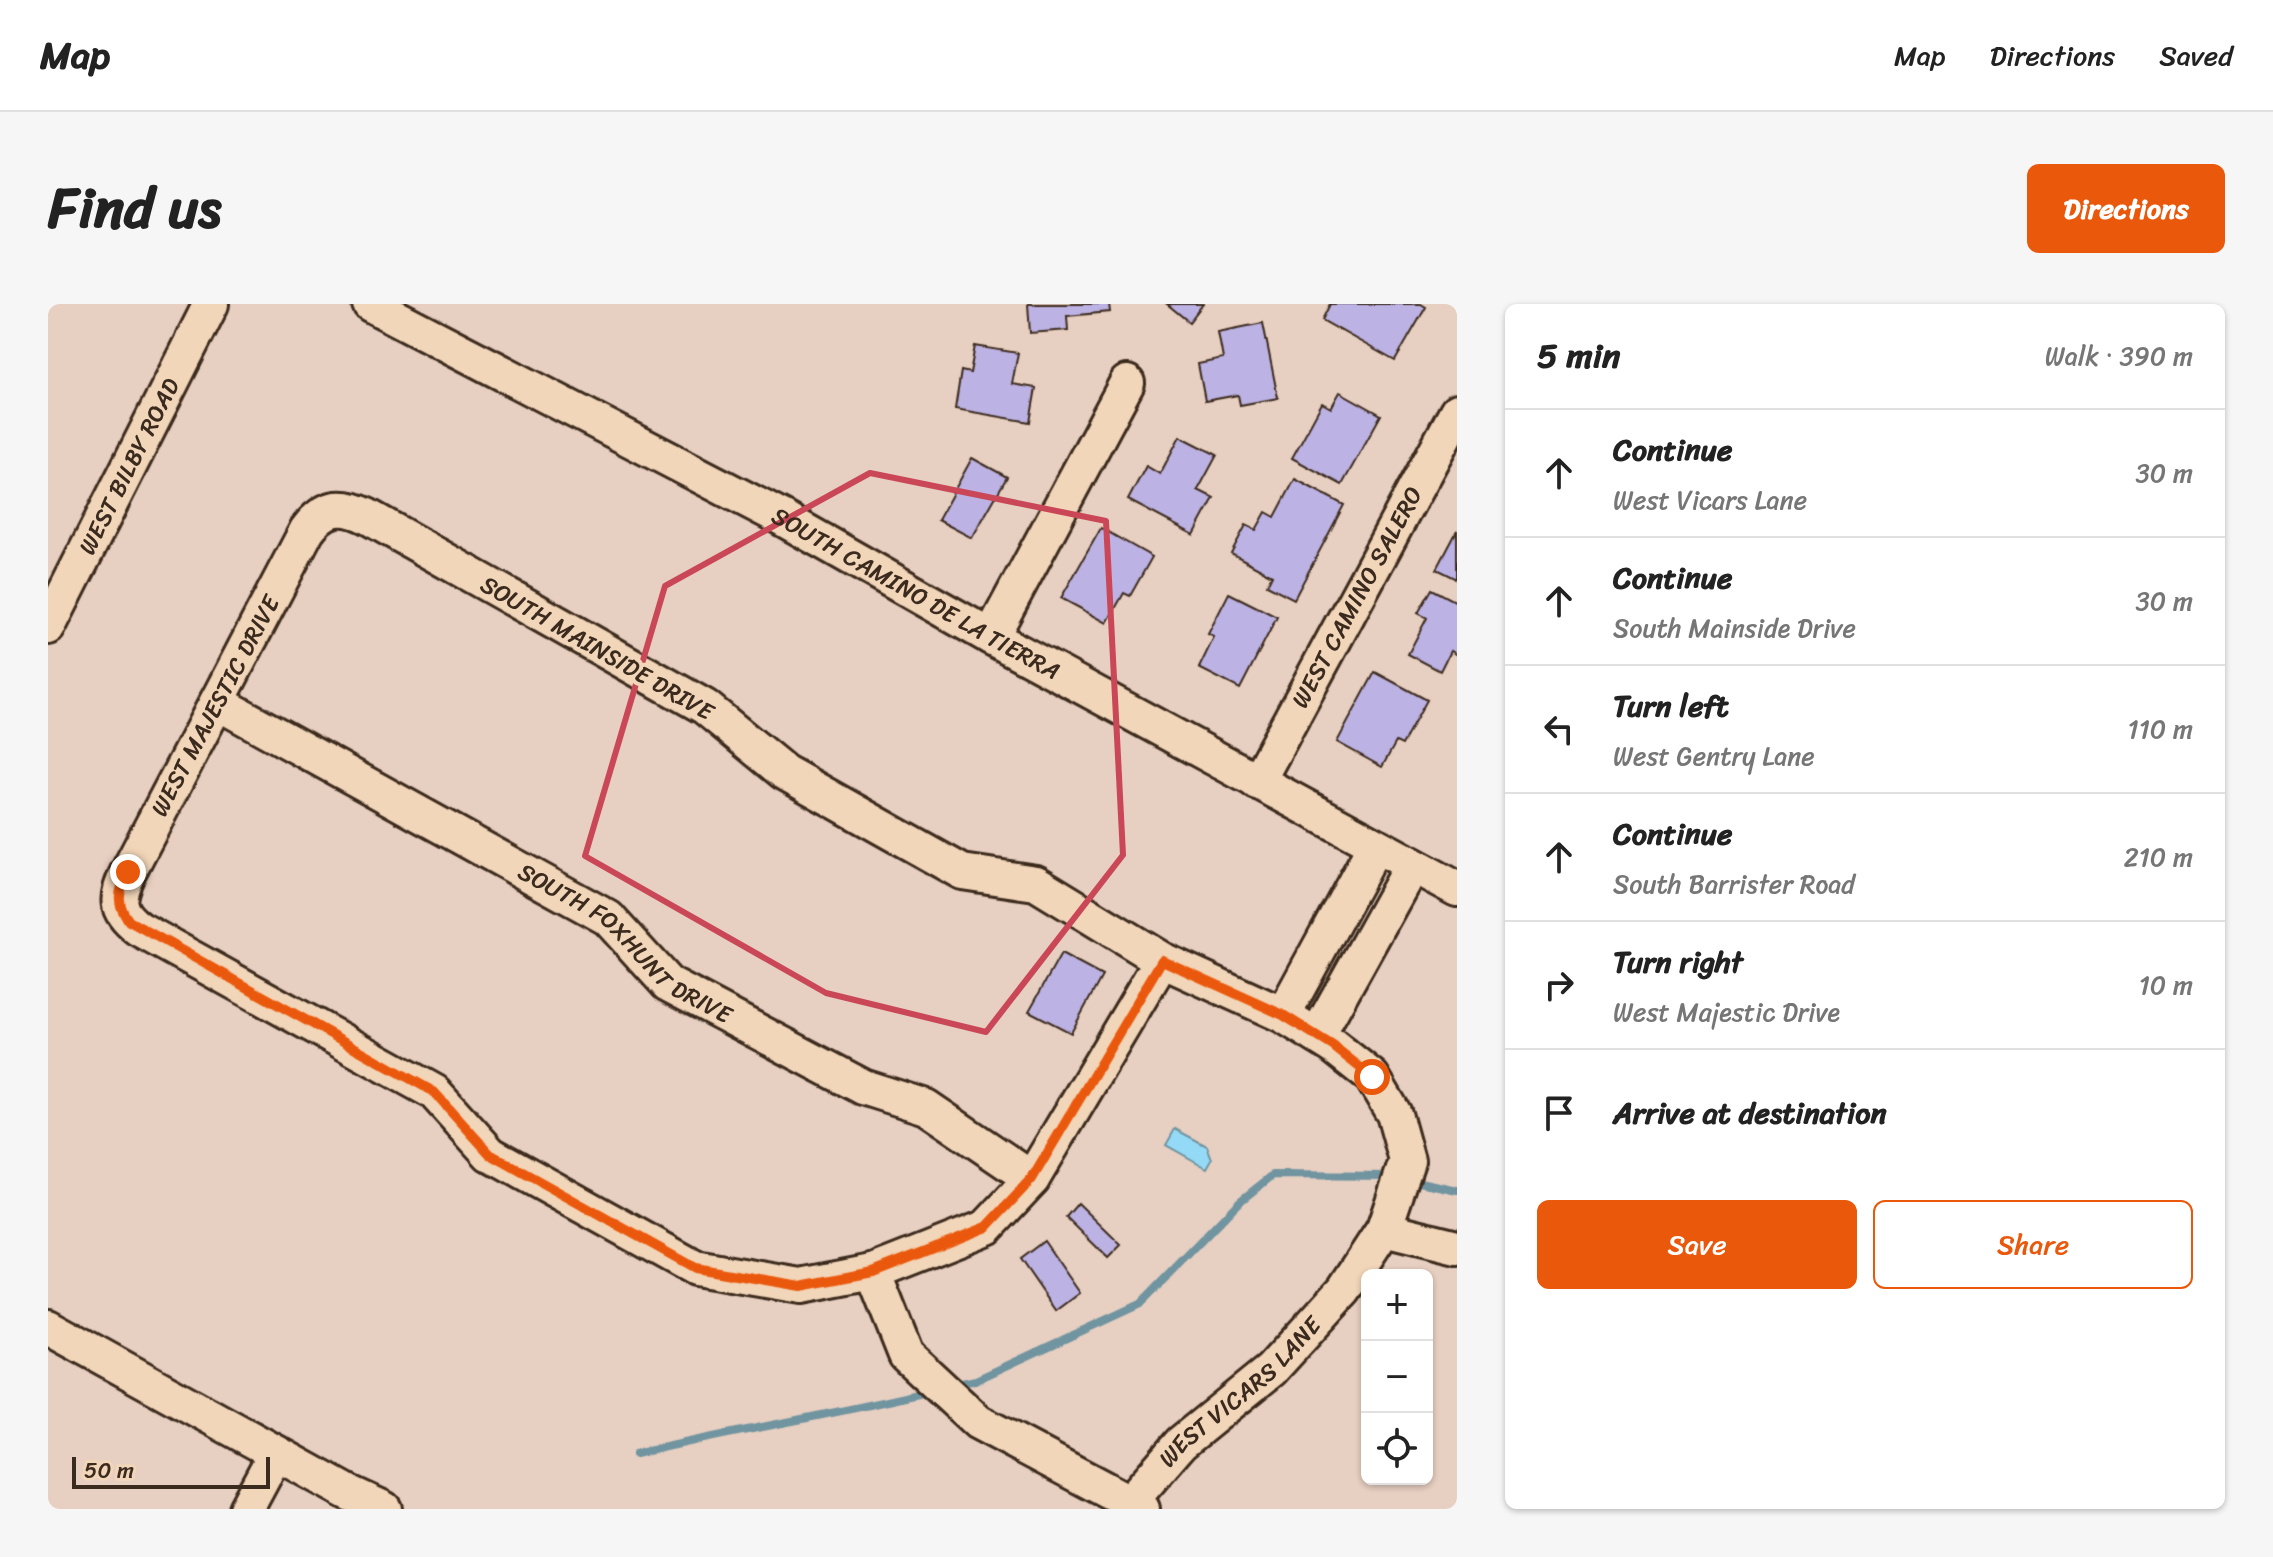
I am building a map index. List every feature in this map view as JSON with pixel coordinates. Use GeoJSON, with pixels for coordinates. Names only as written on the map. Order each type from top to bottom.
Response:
{"type":"FeatureCollection","features":[{"type":"Feature","properties":{"kind":"street","name":"WEST BILBY ROAD"},"geometry":{"type":"LineString","coordinates":[[48,627],[211,304]]}},
{"type":"Feature","properties":{"kind":"street","name":"SOUTH CAMINO DE LA TIERRA"},"geometry":{"type":"LineString","coordinates":[[370,304],[782,518],[991,637],[1457,889]]}},
{"type":"Feature","properties":{"kind":"street"},"geometry":{"type":"LineString","coordinates":[[991,637],[1127,383]]}},
{"type":"Feature","properties":{"kind":"street","name":"WEST CAMINO SALERO"},"geometry":{"type":"LineString","coordinates":[[1257,782],[1457,412]]}},
{"type":"Feature","properties":{"kind":"street","name":"WEST MAJESTIC DRIVE"},"geometry":{"type":"LineString","coordinates":[[329,509],[317,517],[307,530],[120,889],[118,902],[122,912],[129,921],[153,937],[434,1092],[490,1154],[695,1268],[801,1286],[873,1272]]}},
{"type":"Feature","properties":{"kind":"street","name":"SOUTH MAINSIDE DRIVE"},"geometry":{"type":"LineString","coordinates":[[329,509],[353,509],[367,516],[705,707],[784,772],[962,872],[1036,883],[1162,960],[1283,1015]]}},
{"type":"Feature","properties":{"kind":"street","name":"SOUTH FOXHUNT DRIVE"},"geometry":{"type":"LineString","coordinates":[[217,702],[608,918],[668,984],[863,1087],[926,1107],[1032,1179]]}},
{"type":"Feature","properties":{"kind":"street"},"geometry":{"type":"LineString","coordinates":[[1283,1015],[1375,846]]}},
{"type":"Feature","properties":{"kind":"street"},"geometry":{"type":"LineString","coordinates":[[1317,1036],[1412,865]]}},
{"type":"Feature","properties":{"kind":"street"},"geometry":{"type":"LineString","coordinates":[[1136,1506],[978,1422],[906,1355],[873,1272],[987,1227],[1032,1179],[1162,960]]}},
{"type":"Feature","properties":{"kind":"street","name":"WEST VICARS LANE"},"geometry":{"type":"LineString","coordinates":[[1136,1506],[1181,1443],[1271,1370],[1344,1290],[1384,1229],[1407,1161],[1394,1114],[1372,1077],[1283,1015]]}},
{"type":"Feature","properties":{"kind":"street"},"geometry":{"type":"LineString","coordinates":[[1384,1229],[1457,1247]]}},
{"type":"Feature","properties":{"kind":"street"},"geometry":{"type":"LineString","coordinates":[[48,1327],[347,1492],[384,1509]]}},
{"type":"Feature","properties":{"kind":"street"},"geometry":{"type":"LineString","coordinates":[[246,1509],[276,1453]]}},
{"type":"Feature","properties":{"kind":"highlighted area"},"geometry":{"type":"Polygon","coordinates":[[[870,473],[1106,521],[1123,855],[986,1032],[826,993],[585,856],[665,586],[870,473]]]}},
{"type":"Feature","properties":{"kind":"water"},"geometry":{"type":"Polygon","coordinates":[[[1175,1129],[1207,1146],[1212,1159],[1207,1168],[1166,1145],[1175,1129]]]}},
{"type":"Feature","properties":{"kind":"building"},"geometry":{"type":"Polygon","coordinates":[[[1028,304],[1109,304],[1110,312],[1067,316],[1068,330],[1030,333],[1028,304]]]}},
{"type":"Feature","properties":{"kind":"building"},"geometry":{"type":"Polygon","coordinates":[[[1167,304],[1203,304],[1189,322],[1167,304]]]}},
{"type":"Feature","properties":{"kind":"building"},"geometry":{"type":"Polygon","coordinates":[[[1330,304],[1421,304],[1426,307],[1395,361],[1322,320],[1330,304]]]}},
{"type":"Feature","properties":{"kind":"building"},"geometry":{"type":"Polygon","coordinates":[[[1263,323],[1278,398],[1240,405],[1238,395],[1205,401],[1198,364],[1223,359],[1218,332],[1263,323]]]}},
{"type":"Feature","properties":{"kind":"building"},"geometry":{"type":"Polygon","coordinates":[[[975,346],[1018,353],[1012,384],[1036,388],[1030,422],[955,409],[961,371],[970,373],[975,346]]]}},
{"type":"Feature","properties":{"kind":"building"},"geometry":{"type":"Polygon","coordinates":[[[1340,392],[1381,415],[1342,485],[1292,458],[1322,403],[1331,408],[1340,392]]]}},
{"type":"Feature","properties":{"kind":"building"},"geometry":{"type":"Polygon","coordinates":[[[1180,436],[1217,455],[1198,490],[1214,498],[1194,535],[1128,500],[1146,466],[1160,474],[1180,436]]]}},
{"type":"Feature","properties":{"kind":"building"},"geometry":{"type":"Polygon","coordinates":[[[972,458],[1007,477],[972,538],[938,520],[972,458]]]}},
{"type":"Feature","properties":{"kind":"building"},"geometry":{"type":"Polygon","coordinates":[[[1295,479],[1344,505],[1294,599],[1267,585],[1272,575],[1231,553],[1246,525],[1256,530],[1266,512],[1275,517],[1295,479]]]}},
{"type":"Feature","properties":{"kind":"building"},"geometry":{"type":"Polygon","coordinates":[[[1101,528],[1152,557],[1130,596],[1124,593],[1107,623],[1061,598],[1101,528]]]}},
{"type":"Feature","properties":{"kind":"building"},"geometry":{"type":"Polygon","coordinates":[[[1457,531],[1457,579],[1437,569],[1457,531]]]}},
{"type":"Feature","properties":{"kind":"building"},"geometry":{"type":"Polygon","coordinates":[[[1432,589],[1457,602],[1457,655],[1450,651],[1440,671],[1408,654],[1427,618],[1418,613],[1432,589]]]}},
{"type":"Feature","properties":{"kind":"building"},"geometry":{"type":"Polygon","coordinates":[[[1229,593],[1277,617],[1240,689],[1199,668],[1214,637],[1208,634],[1229,593]]]}},
{"type":"Feature","properties":{"kind":"building"},"geometry":{"type":"Polygon","coordinates":[[[1375,672],[1427,700],[1402,745],[1396,742],[1382,767],[1337,742],[1375,672]]]}},
{"type":"Feature","properties":{"kind":"building"},"geometry":{"type":"Polygon","coordinates":[[[1061,954],[1102,976],[1071,1033],[1029,1011],[1061,954]]]}},
{"type":"Feature","properties":{"kind":"building"},"geometry":{"type":"Polygon","coordinates":[[[1078,1203],[1121,1245],[1108,1258],[1066,1217],[1078,1203]]]}},
{"type":"Feature","properties":{"kind":"building"},"geometry":{"type":"Polygon","coordinates":[[[1044,1241],[1080,1293],[1056,1311],[1020,1259],[1044,1241]]]}},
{"type":"Feature","properties":{"kind":"waterway"},"geometry":{"type":"LineString","coordinates":[[952,1385],[976,1380],[1140,1304],[1239,1202],[1273,1175],[1393,1176]]}},
{"type":"Feature","properties":{"kind":"waterway"},"geometry":{"type":"LineString","coordinates":[[1410,1180],[1457,1190]]}},
{"type":"Feature","properties":{"kind":"waterway"},"geometry":{"type":"LineString","coordinates":[[635,1454],[931,1391]]}},
{"type":"Feature","properties":{"kind":"route"},"geometry":{"type":"LineString","coordinates":[[128,872],[118,902],[129,921],[139,929],[434,1092],[490,1154],[695,1268],[801,1286],[873,1272],[987,1227],[1032,1179],[1162,960],[1283,1015],[1333,1046],[1372,1077]]}}]}
